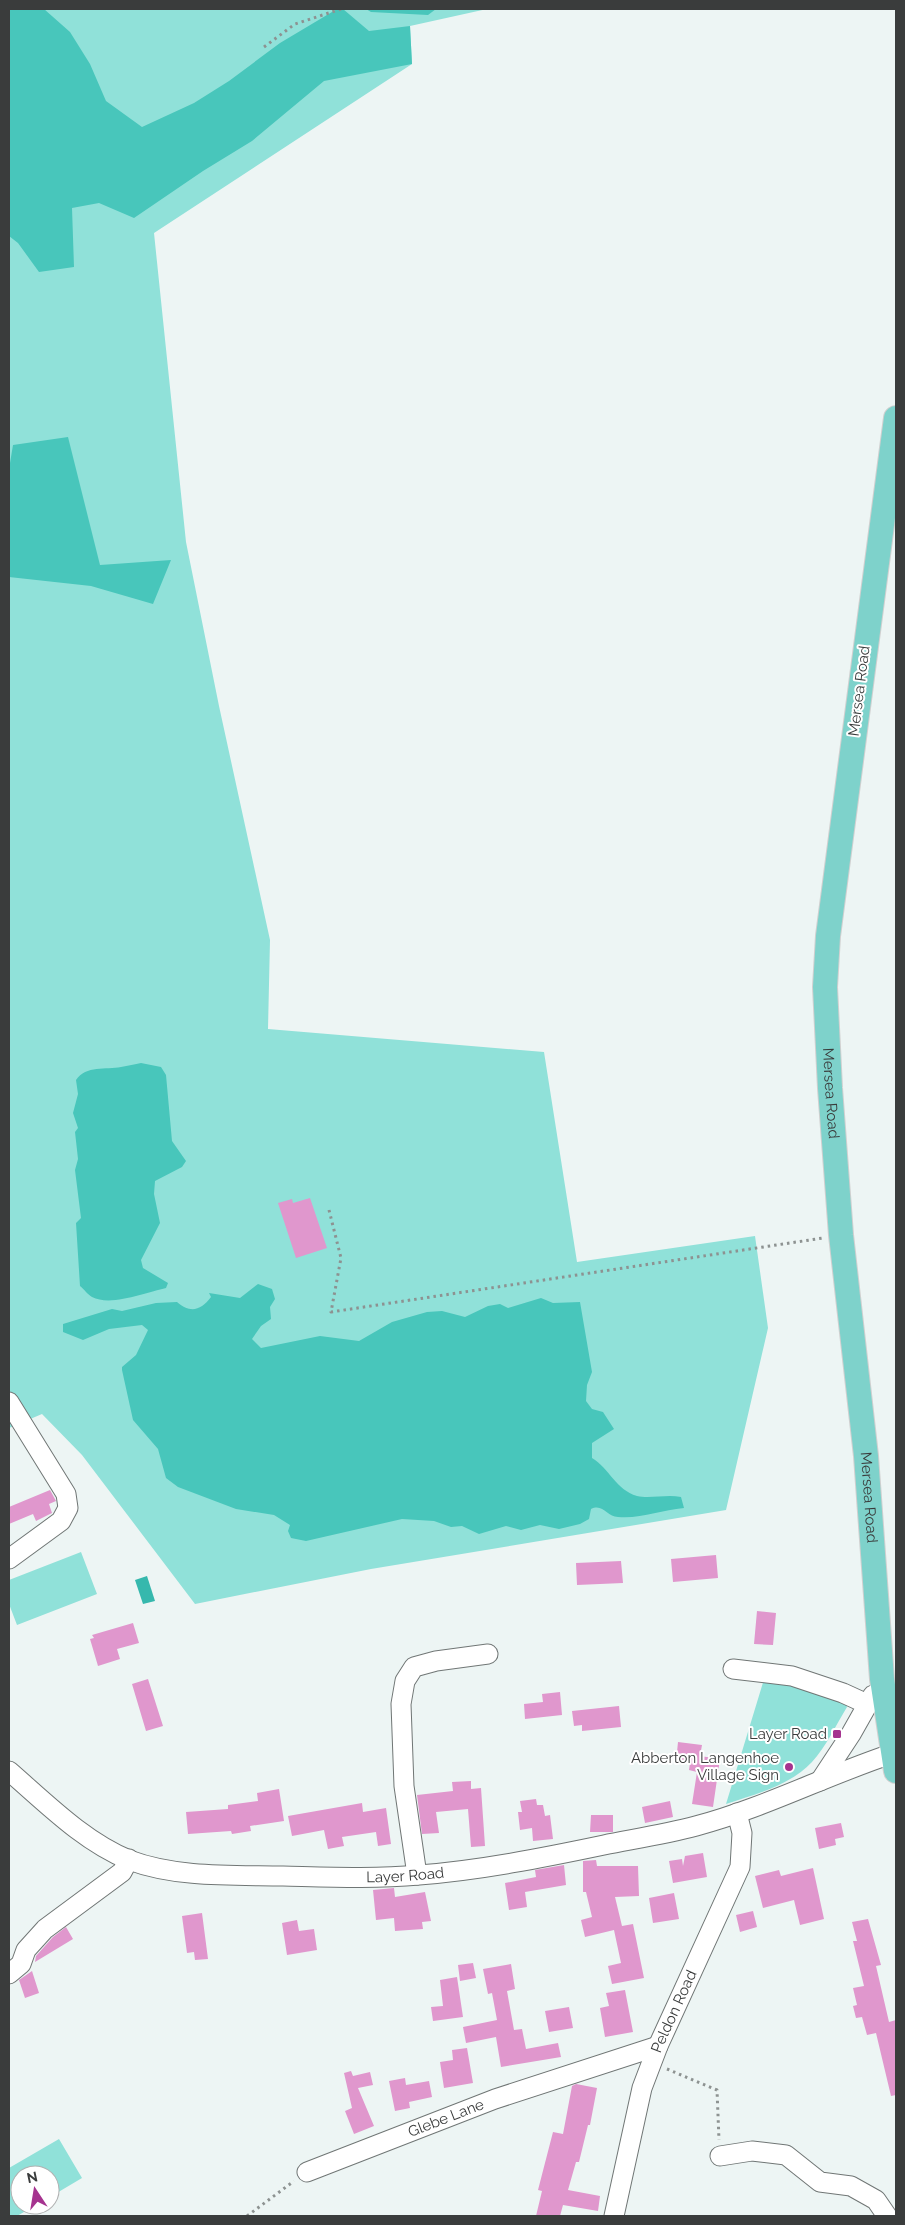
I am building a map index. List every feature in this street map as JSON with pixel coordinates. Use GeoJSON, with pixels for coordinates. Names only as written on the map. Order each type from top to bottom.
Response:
{"type":"FeatureCollection","features":[{"type":"Feature","properties":{"kind":"main road","name":"Mersea Road"},"geometry":{"type":"LineString","coordinates":[[895,1758],[882,1679],[866,1456],[842,1235],[830,1088],[826,996],[828,936],[874,573],[896,418]]}},
{"type":"Feature","properties":{"kind":"street"},"geometry":{"type":"LineString","coordinates":[[9,1402],[66,1494],[68,1508],[61,1522],[9,1559]]}},
{"type":"Feature","properties":{"kind":"street"},"geometry":{"type":"LineString","coordinates":[[417,1875],[404,1786],[401,1704],[405,1681],[414,1667],[436,1661],[488,1654]]}},
{"type":"Feature","properties":{"kind":"street"},"geometry":{"type":"LineString","coordinates":[[733,1669],[792,1676],[867,1704]]}},
{"type":"Feature","properties":{"kind":"street"},"geometry":{"type":"LineString","coordinates":[[820,1781],[851,1734],[882,1679]]}},
{"type":"Feature","properties":{"kind":"street","name":"Layer Road"},"geometry":{"type":"LineString","coordinates":[[9,1771],[77,1829],[97,1843],[129,1859],[177,1871],[217,1874],[352,1877],[417,1875],[495,1867],[695,1826],[737,1813],[820,1781],[848,1768],[895,1758]]}},
{"type":"Feature","properties":{"kind":"street","name":"Peldon Road"},"geometry":{"type":"LineString","coordinates":[[614,2216],[642,2088],[655,2054],[740,1866],[742,1833],[737,1813]]}},
{"type":"Feature","properties":{"kind":"street"},"geometry":{"type":"LineString","coordinates":[[9,1974],[21,1964],[26,1950],[45,1929],[122,1872],[129,1859]]}},
{"type":"Feature","properties":{"kind":"street","name":"Glebe Lane"},"geometry":{"type":"LineString","coordinates":[[307,2172],[496,2099],[655,2054]]}},
{"type":"Feature","properties":{"kind":"street"},"geometry":{"type":"LineString","coordinates":[[720,2156],[752,2151],[786,2155],[820,2182],[851,2186],[876,2200],[887,2216]]}},
{"type":"Feature","properties":{"kind":"path"},"geometry":{"type":"LineString","coordinates":[[264,47],[295,24],[341,9]]}},
{"type":"Feature","properties":{"kind":"path"},"geometry":{"type":"LineString","coordinates":[[329,1210],[341,1258],[331,1312],[842,1235]]}},
{"type":"Feature","properties":{"kind":"path"},"geometry":{"type":"LineString","coordinates":[[655,2054],[717,2090],[720,2156]]}},
{"type":"Feature","properties":{"kind":"path"},"geometry":{"type":"LineString","coordinates":[[247,2216],[307,2172]]}},
{"type":"Feature","properties":{"kind":"shaded area"},"geometry":{"type":"Polygon","coordinates":[[[9,9],[487,9],[410,26],[412,64],[154,233],[186,542],[219,706],[270,940],[268,1029],[544,1052],[577,1262],[755,1236],[768,1328],[726,1510],[371,1569],[195,1604],[82,1455],[42,1414],[9,1428],[9,9]]]}},
{"type":"Feature","properties":{"kind":"shaded area"},"geometry":{"type":"Polygon","coordinates":[[[9,9],[44,9],[70,32],[90,64],[106,101],[142,127],[194,103],[229,81],[280,43],[337,9],[343,9],[369,31],[410,26],[412,64],[324,81],[252,141],[203,171],[134,218],[99,203],[72,208],[74,267],[39,272],[18,243],[9,236],[9,9]]]}},
{"type":"Feature","properties":{"kind":"shaded area"},"geometry":{"type":"Polygon","coordinates":[[[366,9],[436,9],[428,15],[371,12],[366,9]]]}},
{"type":"Feature","properties":{"kind":"shaded area"},"geometry":{"type":"Polygon","coordinates":[[[68,437],[100,565],[171,560],[153,604],[91,586],[9,577],[9,469],[13,445],[68,437]]]}},
{"type":"Feature","properties":{"kind":"shaded area"},"geometry":{"type":"Polygon","coordinates":[[[141,1063],[161,1067],[166,1075],[172,1141],[186,1161],[182,1167],[155,1181],[154,1194],[160,1223],[141,1260],[143,1268],[168,1283],[166,1288],[129,1298],[100,1300],[90,1296],[80,1286],[76,1223],[81,1218],[75,1170],[78,1159],[75,1132],[78,1128],[73,1113],[78,1094],[76,1080],[80,1075],[91,1070],[141,1063]]]}},
{"type":"Feature","properties":{"kind":"shaded area"},"geometry":{"type":"Polygon","coordinates":[[[258,1284],[272,1289],[275,1299],[270,1307],[271,1319],[261,1326],[252,1339],[261,1348],[320,1336],[359,1341],[392,1322],[427,1312],[442,1311],[465,1317],[488,1306],[500,1304],[508,1308],[541,1298],[553,1303],[580,1302],[592,1372],[587,1385],[586,1401],[592,1409],[603,1412],[614,1429],[592,1443],[592,1458],[618,1484],[630,1493],[642,1497],[681,1497],[684,1508],[643,1516],[626,1517],[614,1516],[602,1509],[595,1508],[591,1509],[589,1519],[580,1524],[559,1529],[540,1525],[521,1530],[506,1526],[479,1534],[462,1526],[451,1527],[434,1521],[402,1519],[306,1541],[291,1538],[288,1531],[290,1525],[274,1515],[236,1509],[178,1487],[166,1478],[158,1449],[133,1420],[122,1370],[122,1367],[136,1355],[148,1330],[142,1325],[109,1329],[83,1340],[63,1332],[63,1324],[112,1309],[122,1311],[156,1303],[177,1302],[187,1308],[196,1309],[211,1297],[209,1293],[240,1298],[258,1284]]]}},
{"type":"Feature","properties":{"kind":"shaded area"},"geometry":{"type":"Polygon","coordinates":[[[81,1552],[97,1594],[17,1625],[9,1604],[9,1580],[81,1552]]]}},
{"type":"Feature","properties":{"kind":"shaded area"},"geometry":{"type":"Polygon","coordinates":[[[147,1576],[155,1601],[143,1604],[135,1580],[147,1576]]]}},
{"type":"Feature","properties":{"kind":"shaded area"},"geometry":{"type":"Polygon","coordinates":[[[765,1676],[845,1702],[847,1707],[822,1750],[803,1770],[772,1788],[726,1804],[765,1676]]]}},
{"type":"Feature","properties":{"kind":"shaded area"},"geometry":{"type":"Polygon","coordinates":[[[59,2139],[82,2178],[60,2191],[60,2165],[14,2165],[59,2139]]]}},
{"type":"Feature","properties":{"kind":"shaded area"},"geometry":{"type":"Polygon","coordinates":[[[9,2168],[10,2215],[19,2215],[17,2216],[9,2216],[9,2168]]]}},
{"type":"Feature","properties":{"kind":"building"},"geometry":{"type":"Polygon","coordinates":[[[310,1198],[327,1248],[296,1258],[278,1203],[292,1199],[293,1203],[310,1198]]]}},
{"type":"Feature","properties":{"kind":"building"},"geometry":{"type":"Polygon","coordinates":[[[50,1490],[56,1501],[49,1504],[52,1513],[36,1521],[33,1514],[9,1524],[9,1507],[50,1490]]]}},
{"type":"Feature","properties":{"kind":"building"},"geometry":{"type":"Polygon","coordinates":[[[716,1555],[718,1578],[673,1582],[671,1559],[716,1555]]]}},
{"type":"Feature","properties":{"kind":"building"},"geometry":{"type":"Polygon","coordinates":[[[621,1561],[623,1583],[577,1585],[576,1563],[621,1561]]]}},
{"type":"Feature","properties":{"kind":"building"},"geometry":{"type":"Polygon","coordinates":[[[757,1611],[776,1613],[773,1645],[754,1644],[757,1611]]]}},
{"type":"Feature","properties":{"kind":"building"},"geometry":{"type":"Polygon","coordinates":[[[133,1623],[139,1643],[117,1649],[120,1659],[98,1666],[90,1639],[94,1638],[92,1635],[133,1623]]]}},
{"type":"Feature","properties":{"kind":"building"},"geometry":{"type":"Polygon","coordinates":[[[148,1679],[163,1726],[146,1731],[132,1684],[148,1679]]]}},
{"type":"Feature","properties":{"kind":"building"},"geometry":{"type":"Polygon","coordinates":[[[560,1692],[562,1715],[525,1719],[524,1704],[543,1702],[542,1694],[560,1692]]]}},
{"type":"Feature","properties":{"kind":"building"},"geometry":{"type":"Polygon","coordinates":[[[619,1706],[621,1727],[582,1731],[582,1725],[574,1726],[572,1711],[619,1706]]]}},
{"type":"Feature","properties":{"kind":"building"},"geometry":{"type":"Polygon","coordinates":[[[678,1742],[702,1745],[700,1756],[720,1759],[713,1807],[692,1804],[697,1772],[689,1770],[690,1763],[676,1762],[678,1742]]]}},
{"type":"Feature","properties":{"kind":"building"},"geometry":{"type":"Polygon","coordinates":[[[471,1781],[471,1789],[481,1788],[485,1846],[471,1847],[468,1809],[436,1812],[439,1833],[422,1834],[417,1795],[453,1791],[452,1782],[471,1781]]]}},
{"type":"Feature","properties":{"kind":"building"},"geometry":{"type":"Polygon","coordinates":[[[279,1789],[284,1821],[250,1826],[251,1831],[232,1834],[231,1831],[188,1834],[186,1812],[228,1809],[228,1805],[258,1801],[257,1793],[279,1789]]]}},
{"type":"Feature","properties":{"kind":"building"},"geometry":{"type":"Polygon","coordinates":[[[536,1799],[537,1805],[543,1805],[545,1816],[550,1815],[553,1839],[533,1841],[532,1828],[520,1830],[518,1812],[522,1812],[520,1801],[536,1799]]]}},
{"type":"Feature","properties":{"kind":"building"},"geometry":{"type":"Polygon","coordinates":[[[670,1801],[673,1817],[645,1823],[642,1807],[670,1801]]]}},
{"type":"Feature","properties":{"kind":"building"},"geometry":{"type":"Polygon","coordinates":[[[362,1803],[363,1812],[386,1808],[391,1844],[378,1846],[376,1832],[342,1837],[344,1846],[328,1849],[324,1830],[292,1836],[288,1816],[362,1803]]]}},
{"type":"Feature","properties":{"kind":"building"},"geometry":{"type":"Polygon","coordinates":[[[591,1815],[613,1815],[613,1832],[590,1832],[591,1815]]]}},
{"type":"Feature","properties":{"kind":"building"},"geometry":{"type":"Polygon","coordinates":[[[841,1823],[844,1837],[835,1839],[836,1845],[819,1849],[815,1828],[841,1823]]]}},
{"type":"Feature","properties":{"kind":"building"},"geometry":{"type":"Polygon","coordinates":[[[703,1853],[707,1877],[673,1883],[669,1861],[682,1859],[683,1866],[685,1856],[703,1853]]]}},
{"type":"Feature","properties":{"kind":"building"},"geometry":{"type":"Polygon","coordinates":[[[596,1860],[597,1866],[638,1866],[639,1896],[615,1897],[622,1926],[633,1924],[644,1978],[612,1984],[608,1966],[621,1963],[614,1930],[585,1937],[581,1920],[592,1917],[586,1892],[583,1892],[583,1861],[596,1860]]]}},
{"type":"Feature","properties":{"kind":"building"},"geometry":{"type":"Polygon","coordinates":[[[564,1865],[566,1885],[525,1892],[527,1907],[509,1910],[505,1883],[536,1877],[535,1870],[564,1865]]]}},
{"type":"Feature","properties":{"kind":"building"},"geometry":{"type":"Polygon","coordinates":[[[813,1868],[824,1919],[800,1925],[794,1900],[763,1908],[755,1876],[779,1870],[781,1876],[813,1868]]]}},
{"type":"Feature","properties":{"kind":"building"},"geometry":{"type":"Polygon","coordinates":[[[394,1888],[395,1897],[425,1892],[431,1921],[422,1922],[423,1929],[395,1931],[394,1918],[376,1920],[373,1890],[394,1888]]]}},
{"type":"Feature","properties":{"kind":"building"},"geometry":{"type":"Polygon","coordinates":[[[674,1893],[679,1919],[653,1923],[649,1898],[674,1893]]]}},
{"type":"Feature","properties":{"kind":"building"},"geometry":{"type":"Polygon","coordinates":[[[753,1911],[757,1927],[740,1932],[736,1915],[753,1911]]]}},
{"type":"Feature","properties":{"kind":"building"},"geometry":{"type":"Polygon","coordinates":[[[202,1913],[208,1959],[195,1960],[194,1952],[187,1953],[182,1916],[202,1913]]]}},
{"type":"Feature","properties":{"kind":"building"},"geometry":{"type":"Polygon","coordinates":[[[868,1919],[881,1965],[876,1966],[889,2022],[896,2020],[896,2095],[891,2096],[876,2033],[867,2035],[862,2017],[856,2018],[853,2006],[857,2005],[853,1988],[864,1986],[853,1941],[857,1941],[852,1922],[868,1919]]]}},
{"type":"Feature","properties":{"kind":"building"},"geometry":{"type":"Polygon","coordinates":[[[297,1920],[299,1931],[314,1929],[317,1950],[287,1955],[282,1923],[297,1920]]]}},
{"type":"Feature","properties":{"kind":"building"},"geometry":{"type":"Polygon","coordinates":[[[66,1927],[73,1939],[35,1962],[36,1956],[53,1937],[66,1927]]]}},
{"type":"Feature","properties":{"kind":"building"},"geometry":{"type":"Polygon","coordinates":[[[473,1963],[476,1978],[460,1981],[458,1965],[473,1963]]]}},
{"type":"Feature","properties":{"kind":"building"},"geometry":{"type":"Polygon","coordinates":[[[511,1964],[515,1989],[507,1991],[514,2030],[522,2029],[526,2049],[558,2043],[561,2057],[501,2067],[496,2037],[466,2043],[463,2027],[497,2020],[492,1993],[488,1994],[483,1969],[511,1964]]]}},
{"type":"Feature","properties":{"kind":"building"},"geometry":{"type":"Polygon","coordinates":[[[32,1971],[39,1993],[25,1998],[19,1980],[32,1971]]]}},
{"type":"Feature","properties":{"kind":"building"},"geometry":{"type":"Polygon","coordinates":[[[457,1977],[463,2017],[433,2021],[431,2007],[443,2006],[440,1980],[457,1977]]]}},
{"type":"Feature","properties":{"kind":"building"},"geometry":{"type":"Polygon","coordinates":[[[625,1990],[633,2032],[605,2037],[600,2008],[609,2006],[606,1993],[625,1990]]]}},
{"type":"Feature","properties":{"kind":"building"},"geometry":{"type":"Polygon","coordinates":[[[569,2007],[573,2028],[549,2032],[545,2011],[569,2007]]]}},
{"type":"Feature","properties":{"kind":"building"},"geometry":{"type":"Polygon","coordinates":[[[467,2048],[473,2083],[444,2088],[440,2062],[453,2060],[452,2050],[467,2048]]]}},
{"type":"Feature","properties":{"kind":"building"},"geometry":{"type":"Polygon","coordinates":[[[351,2071],[353,2076],[370,2072],[373,2085],[358,2088],[374,2126],[354,2134],[345,2111],[352,2108],[344,2073],[351,2071]]]}},
{"type":"Feature","properties":{"kind":"building"},"geometry":{"type":"Polygon","coordinates":[[[405,2078],[406,2085],[429,2081],[432,2097],[409,2102],[410,2108],[395,2111],[389,2081],[405,2078]]]}},
{"type":"Feature","properties":{"kind":"building"},"geometry":{"type":"Polygon","coordinates":[[[576,2084],[597,2088],[590,2125],[588,2125],[579,2162],[576,2162],[568,2190],[600,2196],[598,2211],[563,2205],[560,2216],[536,2216],[542,2191],[538,2190],[553,2132],[563,2134],[572,2086],[576,2084]]]}},
{"type":"Feature","properties":{"kind":"place","name":"Layer Road"},"geometry":{"type":"Point","coordinates":[837,1734]}},
{"type":"Feature","properties":{"kind":"place","name":"Abberton Langenhoe Village Sign"},"geometry":{"type":"Point","coordinates":[789,1767]}}]}
